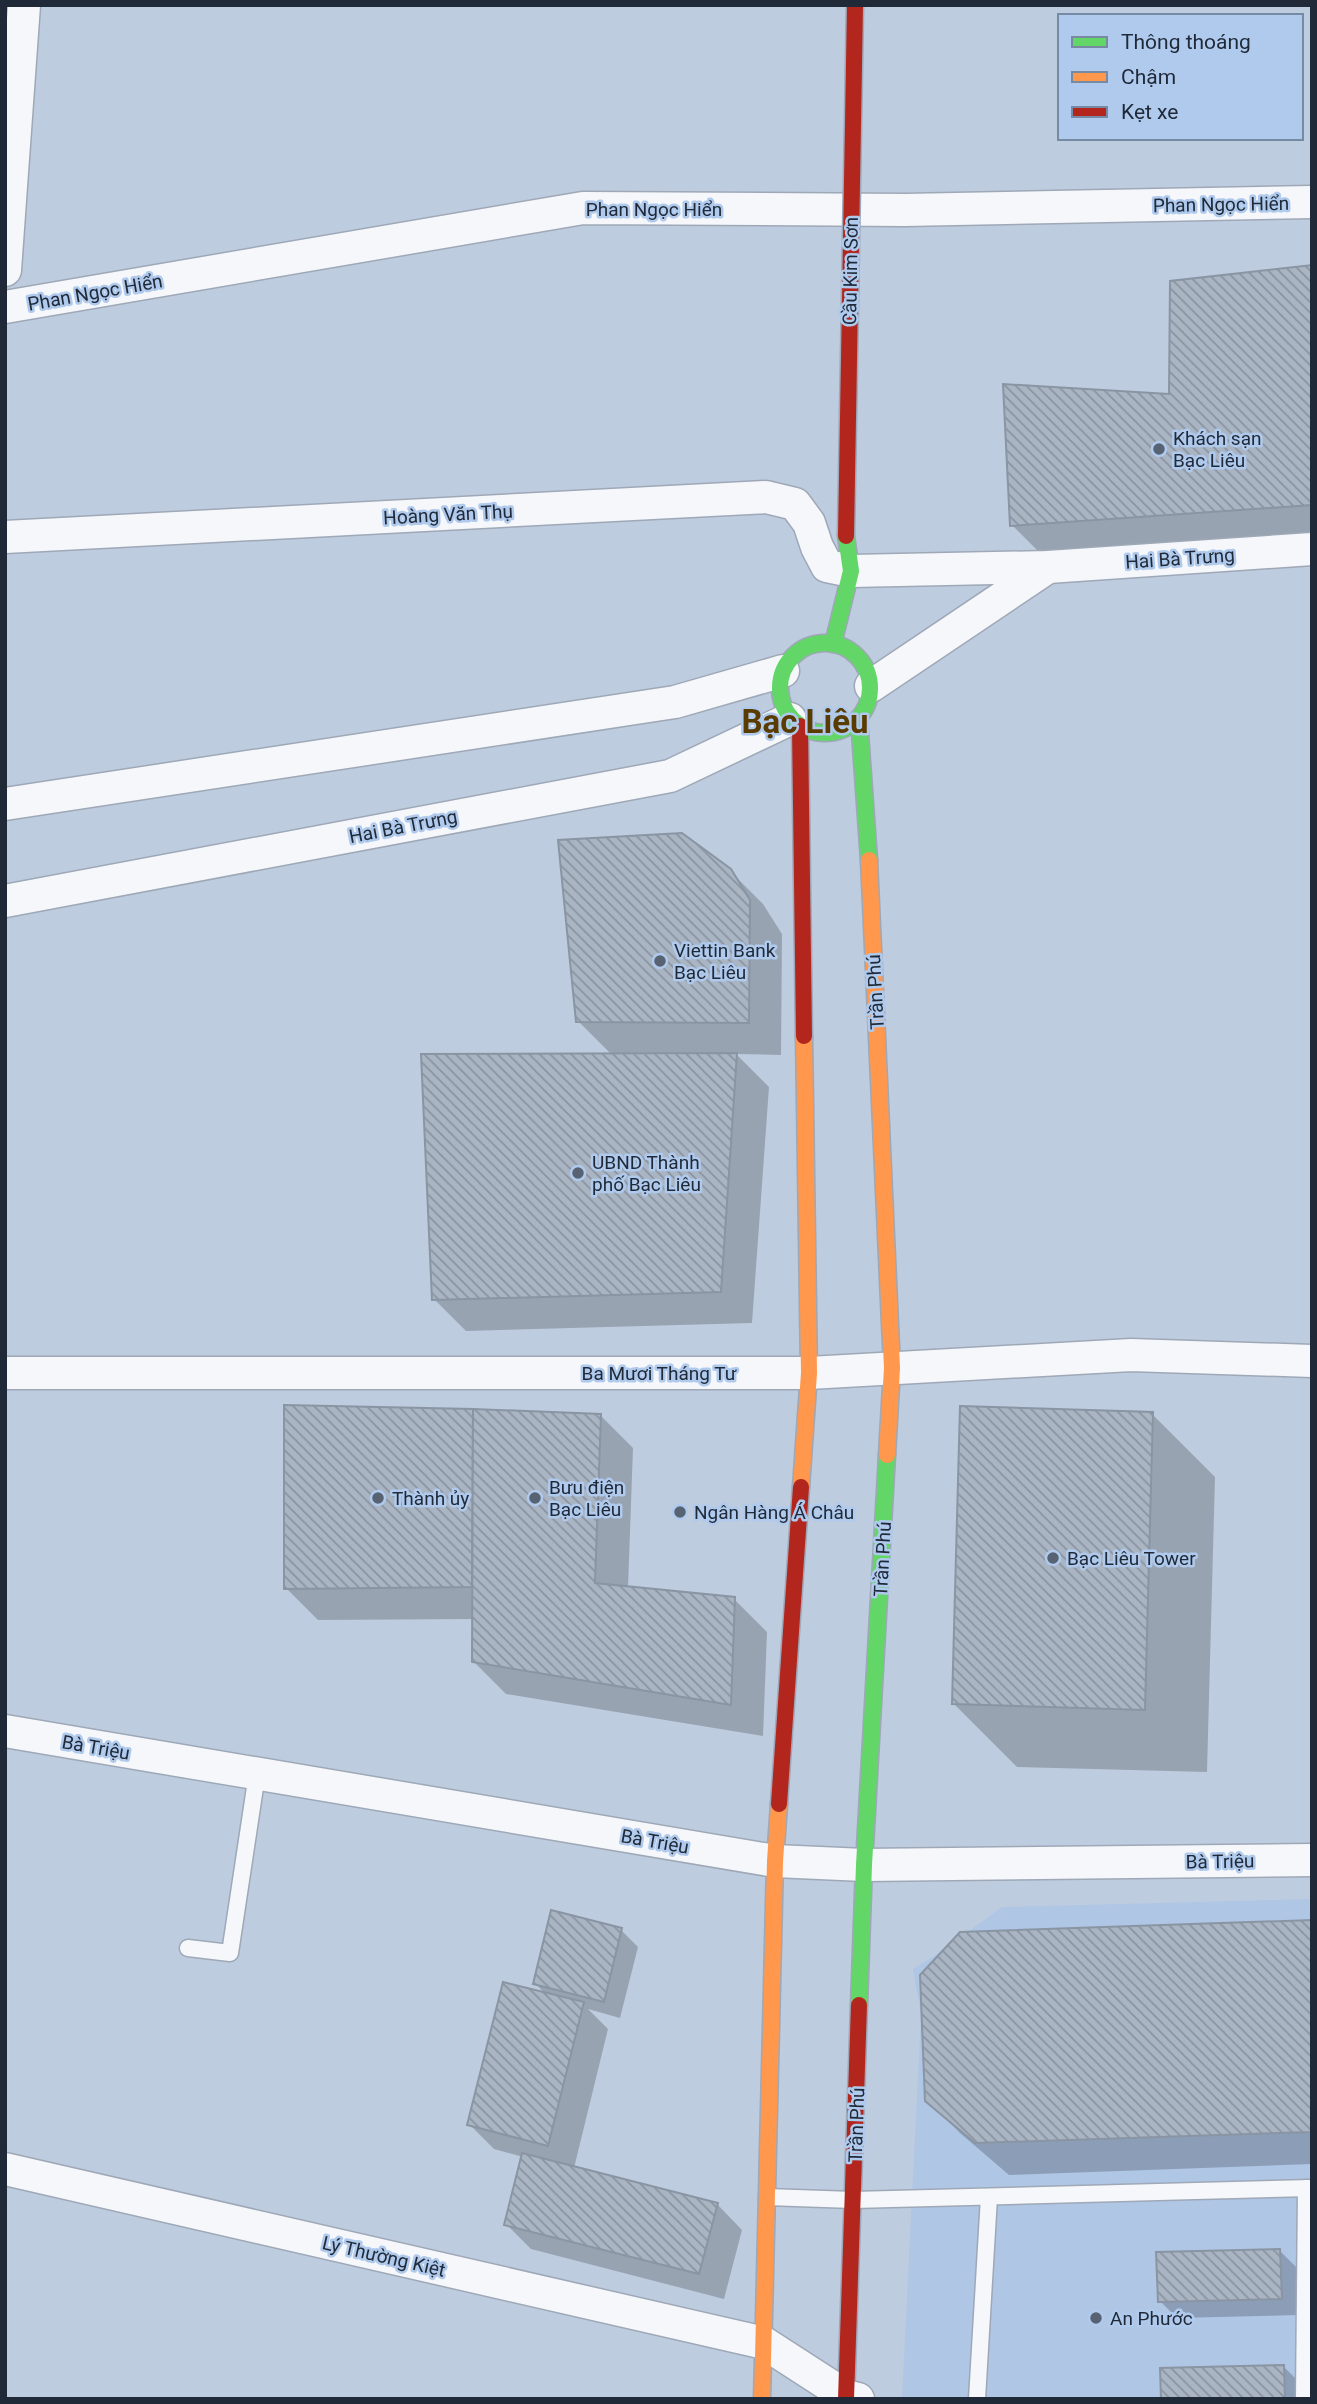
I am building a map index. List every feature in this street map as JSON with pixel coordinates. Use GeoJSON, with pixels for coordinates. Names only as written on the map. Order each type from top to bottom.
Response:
{"type":"FeatureCollection","features":[{"type":"Feature","properties":{"kind":"main road","name":"Cầu Kim Sơn"},"geometry":{"type":"LineString","coordinates":[[852,571],[846,536],[855,5]]}},
{"type":"Feature","properties":{"kind":"main road"},"geometry":{"type":"LineString","coordinates":[[833,644],[852,571]]}},
{"type":"Feature","properties":{"kind":"main road"},"geometry":{"type":"LineString","coordinates":[[818,643],[848,649],[860,660],[871,686],[864,713],[859,719],[842,731],[828,734],[814,732],[795,722],[782,702],[780,686],[783,671],[791,658],[804,648],[818,643]]}},
{"type":"Feature","properties":{"kind":"main road","name":"Trần Phú"},"geometry":{"type":"LineString","coordinates":[[850,2398],[853,2200],[864,1865],[892,1368],[866,794],[859,719]]}},
{"type":"Feature","properties":{"kind":"main road"},"geometry":{"type":"LineString","coordinates":[[762,2399],[775,1861],[809,1373],[795,722]]}},
{"type":"Feature","properties":{"kind":"street"},"geometry":{"type":"LineString","coordinates":[[5,270],[24,5]]}},
{"type":"Feature","properties":{"kind":"street","name":"Phan Ngọc Hiển"},"geometry":{"type":"LineString","coordinates":[[5,307],[583,208],[905,210],[1312,202]]}},
{"type":"Feature","properties":{"kind":"street","name":"Hoàng Văn Thụ"},"geometry":{"type":"LineString","coordinates":[[5,537],[766,497],[795,504],[808,523],[827,566],[852,571]]}},
{"type":"Feature","properties":{"kind":"street","name":"Hai Bà Trưng"},"geometry":{"type":"LineString","coordinates":[[852,571],[1048,567],[1312,549]]}},
{"type":"Feature","properties":{"kind":"street"},"geometry":{"type":"LineString","coordinates":[[871,686],[1048,567]]}},
{"type":"Feature","properties":{"kind":"street"},"geometry":{"type":"LineString","coordinates":[[5,804],[675,702],[783,671]]}},
{"type":"Feature","properties":{"kind":"street","name":"Hai Bà Trưng"},"geometry":{"type":"LineString","coordinates":[[5,901],[670,776],[795,722]]}},
{"type":"Feature","properties":{"kind":"street","name":"Ba Mươi Tháng Tư"},"geometry":{"type":"LineString","coordinates":[[5,1373],[809,1373],[1131,1355],[1312,1361]]}},
{"type":"Feature","properties":{"kind":"street","name":"Bà Triệu"},"geometry":{"type":"LineString","coordinates":[[5,1731],[775,1861],[864,1865],[1312,1860]]}},
{"type":"Feature","properties":{"kind":"street","name":"Lý Thường Kiệt"},"geometry":{"type":"LineString","coordinates":[[5,2169],[764,2343],[850,2398]]}},
{"type":"Feature","properties":{"kind":"lane"},"geometry":{"type":"LineString","coordinates":[[188,1948],[230,1952],[257,1774]]}},
{"type":"Feature","properties":{"kind":"lane"},"geometry":{"type":"LineString","coordinates":[[767,2197],[853,2200],[1309,2188],[1304,2399]]}},
{"type":"Feature","properties":{"kind":"lane"},"geometry":{"type":"LineString","coordinates":[[977,2399],[989,2197]]}},
{"type":"Feature","properties":{"kind":"shaded area"},"geometry":{"type":"Polygon","coordinates":[[[1312,1899],[1312,2399],[902,2399],[921,2015],[913,1969],[1002,1907],[1312,1899]]]}},
{"type":"Feature","properties":{"kind":"building","name":"Khách sạn Bạc Liêu"},"geometry":{"type":"Polygon","coordinates":[[[1312,265],[1312,505],[1010,526],[1003,384],[1169,394],[1170,281],[1312,265]]]}},
{"type":"Feature","properties":{"kind":"building","name":"Viettin Bank Bạc Liêu"},"geometry":{"type":"Polygon","coordinates":[[[682,833],[731,869],[750,900],[749,1023],[576,1022],[558,840],[682,833]]]}},
{"type":"Feature","properties":{"kind":"building","name":"UBND Thành phố Bạc Liêu"},"geometry":{"type":"Polygon","coordinates":[[[737,1053],[721,1292],[432,1300],[421,1054],[737,1053]]]}},
{"type":"Feature","properties":{"kind":"building","name":"Thành ủy"},"geometry":{"type":"Polygon","coordinates":[[[284,1405],[473,1409],[472,1587],[284,1589],[284,1405]]]}},
{"type":"Feature","properties":{"kind":"building","name":"Bạc Liêu Tower"},"geometry":{"type":"Polygon","coordinates":[[[960,1406],[1153,1412],[1145,1710],[952,1704],[960,1406]]]}},
{"type":"Feature","properties":{"kind":"building","name":"Bưu điện Bạc Liêu"},"geometry":{"type":"Polygon","coordinates":[[[473,1409],[601,1414],[595,1583],[735,1597],[731,1705],[472,1662],[473,1409]]]}},
{"type":"Feature","properties":{"kind":"building"},"geometry":{"type":"Polygon","coordinates":[[[551,1910],[622,1928],[604,2002],[533,1984],[551,1910]]]}},
{"type":"Feature","properties":{"kind":"building"},"geometry":{"type":"Polygon","coordinates":[[[1312,1920],[1312,2132],[975,2143],[925,2101],[920,1975],[960,1932],[1312,1920]]]}},
{"type":"Feature","properties":{"kind":"building"},"geometry":{"type":"Polygon","coordinates":[[[503,1982],[584,2002],[548,2146],[467,2125],[503,1982]]]}},
{"type":"Feature","properties":{"kind":"building"},"geometry":{"type":"Polygon","coordinates":[[[522,2153],[718,2203],[699,2274],[504,2225],[522,2153]]]}},
{"type":"Feature","properties":{"kind":"building"},"geometry":{"type":"Polygon","coordinates":[[[1280,2249],[1282,2299],[1158,2302],[1156,2252],[1280,2249]]]}},
{"type":"Feature","properties":{"kind":"building"},"geometry":{"type":"Polygon","coordinates":[[[1284,2365],[1285,2399],[1161,2399],[1160,2368],[1284,2365]]]}},
{"type":"Feature","properties":{"kind":"traffic: fast"},"geometry":{"type":"LineString","coordinates":[[833,644],[851,571],[846,536]]}},
{"type":"Feature","properties":{"kind":"traffic: fast"},"geometry":{"type":"LineString","coordinates":[[825,643],[842,646],[857,656],[867,671],[870,688],[867,705],[857,720],[842,730],[825,733],[808,730],[793,720],[783,705],[780,688],[783,671],[793,656],[808,646],[825,643]]}},
{"type":"Feature","properties":{"kind":"traffic: fast"},"geometry":{"type":"LineString","coordinates":[[859,719],[869,860]]}},
{"type":"Feature","properties":{"kind":"traffic: fast"},"geometry":{"type":"LineString","coordinates":[[859,2005],[864,1865],[887,1455]]}},
{"type":"Feature","properties":{"kind":"traffic: slow"},"geometry":{"type":"LineString","coordinates":[[869,860],[892,1368],[887,1455]]}},
{"type":"Feature","properties":{"kind":"traffic: slow"},"geometry":{"type":"LineString","coordinates":[[801,1487],[809,1373],[804,1036]]}},
{"type":"Feature","properties":{"kind":"traffic: slow"},"geometry":{"type":"LineString","coordinates":[[762,2399],[775,1861],[779,1804]]}},
{"type":"Feature","properties":{"kind":"traffic: jam"},"geometry":{"type":"LineString","coordinates":[[846,536],[855,5]]}},
{"type":"Feature","properties":{"kind":"traffic: jam"},"geometry":{"type":"LineString","coordinates":[[800,726],[804,1036]]}},
{"type":"Feature","properties":{"kind":"traffic: jam"},"geometry":{"type":"LineString","coordinates":[[779,1804],[801,1487]]}},
{"type":"Feature","properties":{"kind":"traffic: jam"},"geometry":{"type":"LineString","coordinates":[[846,2399],[859,2005]]}},
{"type":"Feature","properties":{"kind":"place","name":"Khách sạn Bạc Liêu"},"geometry":{"type":"Point","coordinates":[1159,449]}},
{"type":"Feature","properties":{"kind":"place","name":"Viettin Bank Bạc Liêu"},"geometry":{"type":"Point","coordinates":[660,961]}},
{"type":"Feature","properties":{"kind":"place","name":"UBND Thành phố Bạc Liêu"},"geometry":{"type":"Point","coordinates":[578,1173]}},
{"type":"Feature","properties":{"kind":"place","name":"Thành ủy"},"geometry":{"type":"Point","coordinates":[378,1498]}},
{"type":"Feature","properties":{"kind":"place","name":"Bưu điện Bạc Liêu"},"geometry":{"type":"Point","coordinates":[535,1498]}},
{"type":"Feature","properties":{"kind":"place","name":"Ngân Hàng Á Châu"},"geometry":{"type":"Point","coordinates":[680,1512]}},
{"type":"Feature","properties":{"kind":"place","name":"Bạc Liêu Tower"},"geometry":{"type":"Point","coordinates":[1053,1558]}},
{"type":"Feature","properties":{"kind":"place","name":"An Phước"},"geometry":{"type":"Point","coordinates":[1096,2318]}},
{"type":"Feature","properties":{"kind":"district","name":"Bạc Liêu"},"geometry":{"type":"Point","coordinates":[805,721]}}]}
